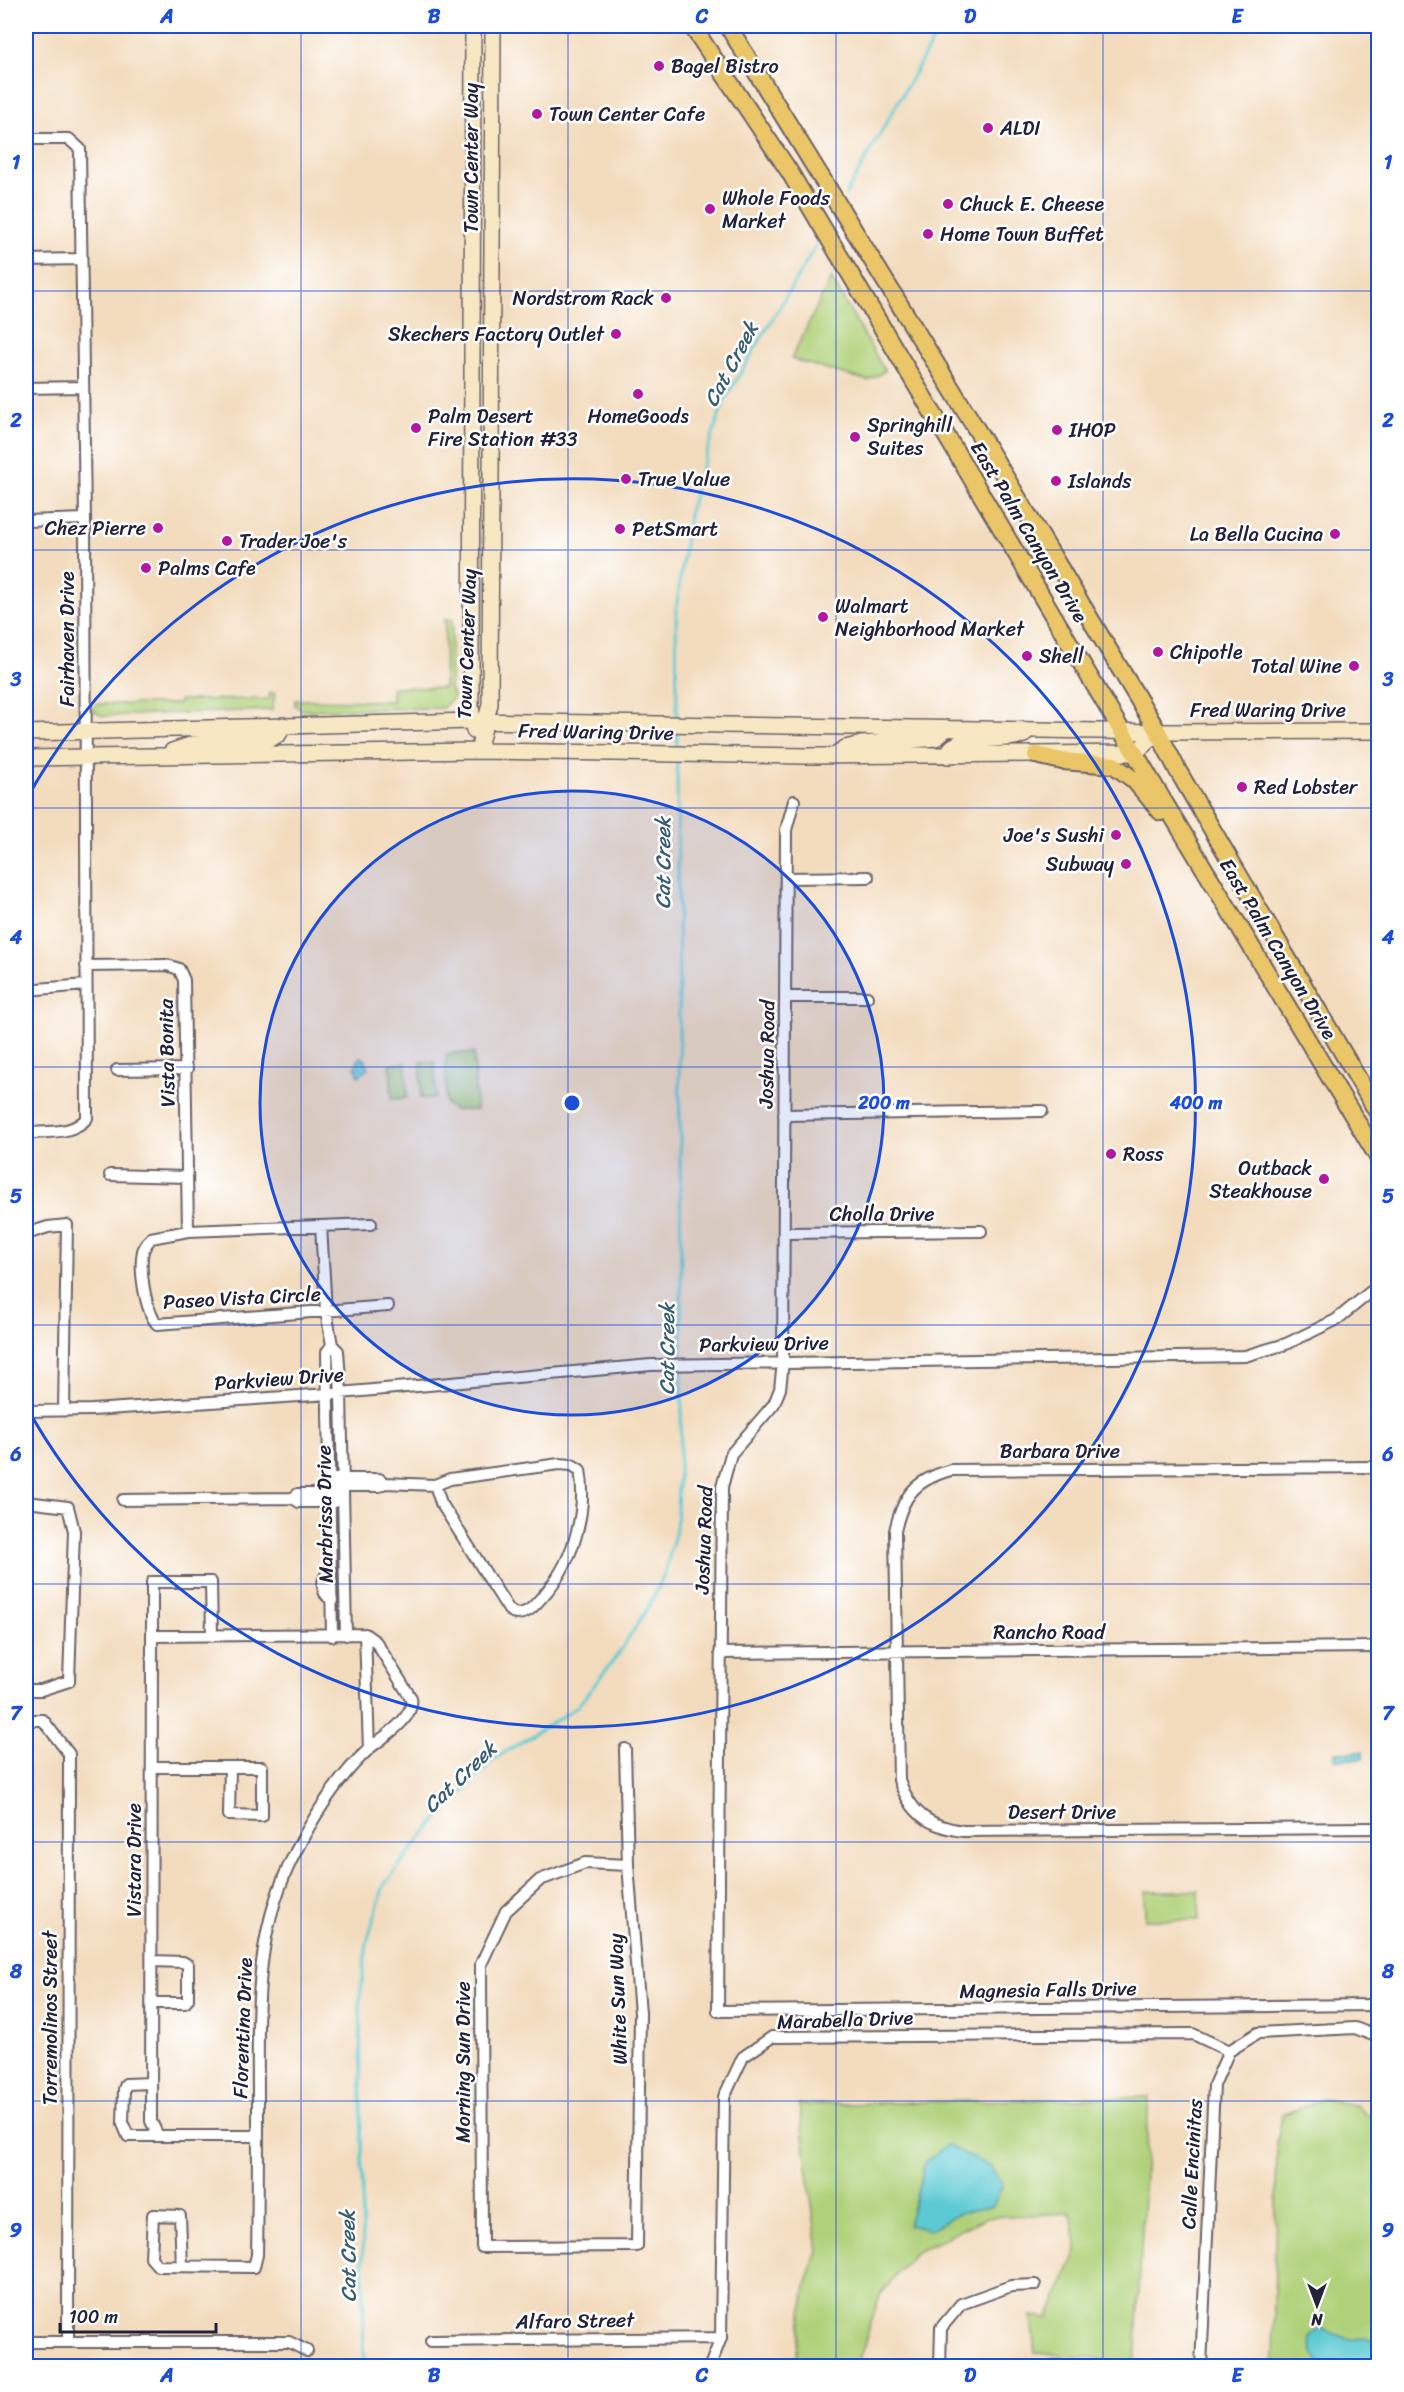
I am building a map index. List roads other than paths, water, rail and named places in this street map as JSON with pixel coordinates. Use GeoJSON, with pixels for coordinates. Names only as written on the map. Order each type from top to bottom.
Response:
{"type":"FeatureCollection","features":[{"type":"Feature","properties":{"kind":"main road","name":"Town Center Way"},"geometry":{"type":"LineString","coordinates":[[473,26],[472,721],[478,751]]}},
{"type":"Feature","properties":{"kind":"main road","name":"Town Center Way"},"geometry":{"type":"LineString","coordinates":[[478,751],[488,721],[491,608],[493,26]]}},
{"type":"Feature","properties":{"kind":"main road","name":"East Palm Canyon Drive"},"geometry":{"type":"LineString","coordinates":[[692,26],[789,171],[1378,1157]]}},
{"type":"Feature","properties":{"kind":"main road","name":"East Palm Canyon Drive"},"geometry":{"type":"LineString","coordinates":[[728,26],[983,440],[1158,732],[1178,771],[1378,1113]]}},
{"type":"Feature","properties":{"kind":"main road"},"geometry":{"type":"LineString","coordinates":[[741,97],[760,105],[799,143]]}},
{"type":"Feature","properties":{"kind":"main road","name":"Fred Waring Drive"},"geometry":{"type":"LineString","coordinates":[[26,733],[472,721],[1158,732],[1378,731]]}},
{"type":"Feature","properties":{"kind":"main road"},"geometry":{"type":"LineString","coordinates":[[158,756],[193,744],[271,739],[279,734],[283,725]]}},
{"type":"Feature","properties":{"kind":"main road"},"geometry":{"type":"LineString","coordinates":[[831,756],[845,748],[862,744],[936,738],[947,728]]}},
{"type":"Feature","properties":{"kind":"main road"},"geometry":{"type":"LineString","coordinates":[[948,756],[951,748],[962,741],[1009,740],[1036,730]]}},
{"type":"Feature","properties":{"kind":"main road"},"geometry":{"type":"LineString","coordinates":[[1135,753],[1158,732]]}},
{"type":"Feature","properties":{"kind":"main road","name":"Fred Waring Drive"},"geometry":{"type":"LineString","coordinates":[[26,758],[478,751],[718,756],[1135,753]]}},
{"type":"Feature","properties":{"kind":"main road"},"geometry":{"type":"LineString","coordinates":[[1036,755],[1062,761],[1114,765],[1134,780],[1153,805],[1181,830]]}},
{"type":"Feature","properties":{"kind":"street","name":"Fairhaven Drive"},"geometry":{"type":"LineString","coordinates":[[26,139],[69,139],[81,149],[87,1118],[79,1126],[68,1131],[26,1134]]}},
{"type":"Feature","properties":{"kind":"street"},"geometry":{"type":"LineString","coordinates":[[26,260],[81,259]]}},
{"type":"Feature","properties":{"kind":"street"},"geometry":{"type":"LineString","coordinates":[[26,388],[82,387]]}},
{"type":"Feature","properties":{"kind":"street"},"geometry":{"type":"LineString","coordinates":[[26,521],[85,519]]}},
{"type":"Feature","properties":{"kind":"street","name":"Joshua Road"},"geometry":{"type":"LineString","coordinates":[[718,2011],[722,1487],[731,1454],[774,1404],[780,1389],[783,1362],[787,997],[786,830],[794,801]]}},
{"type":"Feature","properties":{"kind":"street"},"geometry":{"type":"LineString","coordinates":[[786,878],[868,877]]}},
{"type":"Feature","properties":{"kind":"street","name":"Vista Bonita"},"geometry":{"type":"LineString","coordinates":[[86,966],[167,965],[178,969],[184,980],[188,1231]]}},
{"type":"Feature","properties":{"kind":"street"},"geometry":{"type":"LineString","coordinates":[[26,990],[86,985]]}},
{"type":"Feature","properties":{"kind":"street"},"geometry":{"type":"LineString","coordinates":[[787,997],[867,997]]}},
{"type":"Feature","properties":{"kind":"street"},"geometry":{"type":"LineString","coordinates":[[117,1070],[186,1069]]}},
{"type":"Feature","properties":{"kind":"street"},"geometry":{"type":"LineString","coordinates":[[784,1115],[1042,1111]]}},
{"type":"Feature","properties":{"kind":"street"},"geometry":{"type":"LineString","coordinates":[[110,1175],[187,1177]]}},
{"type":"Feature","properties":{"kind":"street","name":"Paseo Vista Circle"},"geometry":{"type":"LineString","coordinates":[[371,1224],[188,1231],[151,1238],[143,1250],[145,1296],[150,1316],[157,1324],[388,1306]]}},
{"type":"Feature","properties":{"kind":"street"},"geometry":{"type":"LineString","coordinates":[[26,1234],[48,1227],[67,1225],[64,1410]]}},
{"type":"Feature","properties":{"kind":"street","name":"Marbrissa Drive"},"geometry":{"type":"LineString","coordinates":[[321,1226],[326,1311],[332,1345],[327,1352],[335,1393],[336,1490],[331,1554],[332,1635]]}},
{"type":"Feature","properties":{"kind":"street","name":"Cholla Drive"},"geometry":{"type":"LineString","coordinates":[[784,1233],[981,1232]]}},
{"type":"Feature","properties":{"kind":"street","name":"Parkview Drive"},"geometry":{"type":"LineString","coordinates":[[26,1411],[335,1393],[651,1365],[712,1362],[1245,1356],[1286,1344],[1336,1320],[1378,1286]]}},
{"type":"Feature","properties":{"kind":"street"},"geometry":{"type":"LineString","coordinates":[[123,1500],[293,1498],[298,1494],[312,1498],[363,1483],[379,1486],[385,1483],[435,1485],[450,1479],[559,1464],[572,1465],[580,1470],[583,1485],[575,1540],[565,1566],[550,1588],[530,1610],[516,1614],[508,1610],[441,1503],[435,1485]]}},
{"type":"Feature","properties":{"kind":"street","name":"Barbara Drive"},"geometry":{"type":"LineString","coordinates":[[897,1651],[896,1531],[900,1510],[912,1489],[930,1476],[951,1470],[1378,1467]]}},
{"type":"Feature","properties":{"kind":"street","name":"Marbrissa Drive"},"geometry":{"type":"LineString","coordinates":[[336,1490],[343,1554],[346,1635]]}},
{"type":"Feature","properties":{"kind":"street"},"geometry":{"type":"LineString","coordinates":[[26,1502],[68,1507],[74,1531],[69,1681],[41,1690],[26,1690]]}},
{"type":"Feature","properties":{"kind":"street"},"geometry":{"type":"LineString","coordinates":[[331,1554],[343,1554]]}},
{"type":"Feature","properties":{"kind":"street","name":"Vistara Drive"},"geometry":{"type":"LineString","coordinates":[[158,2136],[151,2121],[152,1582],[211,1582],[212,1636]]}},
{"type":"Feature","properties":{"kind":"street"},"geometry":{"type":"LineString","coordinates":[[331,1600],[345,1599]]}},
{"type":"Feature","properties":{"kind":"street"},"geometry":{"type":"LineString","coordinates":[[152,1636],[365,1635],[369,1749]]}},
{"type":"Feature","properties":{"kind":"street","name":"Florentina Drive"},"geometry":{"type":"LineString","coordinates":[[182,2266],[254,2267],[257,2255],[258,1984],[264,1946],[276,1901],[291,1861],[311,1822],[336,1786],[369,1749],[406,1717],[412,1705],[411,1698],[376,1642],[365,1635]]}},
{"type":"Feature","properties":{"kind":"street","name":"Rancho Road"},"geometry":{"type":"LineString","coordinates":[[720,1653],[1378,1647]]}},
{"type":"Feature","properties":{"kind":"street","name":"Desert Drive"},"geometry":{"type":"LineString","coordinates":[[897,1651],[899,1780],[906,1799],[922,1818],[941,1828],[963,1831],[1378,1828]]}},
{"type":"Feature","properties":{"kind":"street","name":"Torremolinos Street"},"geometry":{"type":"LineString","coordinates":[[26,1720],[43,1720],[69,1754],[68,2342]]}},
{"type":"Feature","properties":{"kind":"street","name":"White Sun Way"},"geometry":{"type":"LineString","coordinates":[[483,2247],[637,2247],[640,2013],[628,1865],[625,1749]]}},
{"type":"Feature","properties":{"kind":"street"},"geometry":{"type":"LineString","coordinates":[[152,1767],[230,1767],[262,1767],[262,1816],[229,1815],[230,1767]]}},
{"type":"Feature","properties":{"kind":"street","name":"Morning Sun Drive"},"geometry":{"type":"LineString","coordinates":[[483,2247],[481,1964],[507,1911],[540,1880],[585,1863],[628,1865]]}},
{"type":"Feature","properties":{"kind":"street"},"geometry":{"type":"LineString","coordinates":[[152,1961],[183,1962],[188,1965],[188,1999],[185,2003],[152,2003]]}},
{"type":"Feature","properties":{"kind":"street","name":"Magnesia Falls Drive"},"geometry":{"type":"LineString","coordinates":[[718,2011],[1378,2005]]}},
{"type":"Feature","properties":{"kind":"street"},"geometry":{"type":"LineString","coordinates":[[1229,2051],[1258,2033],[1293,2029],[1355,2028],[1378,2037]]}},
{"type":"Feature","properties":{"kind":"street","name":"Marabella Drive"},"geometry":{"type":"LineString","coordinates":[[710,2367],[721,2338],[724,2097],[743,2056],[772,2037],[1193,2034],[1229,2051]]}},
{"type":"Feature","properties":{"kind":"street","name":"Calle Encinitas"},"geometry":{"type":"LineString","coordinates":[[1201,2367],[1214,2085],[1229,2051]]}},
{"type":"Feature","properties":{"kind":"street"},"geometry":{"type":"LineString","coordinates":[[151,2083],[126,2084],[123,2124],[128,2136],[258,2136]]}},
{"type":"Feature","properties":{"kind":"street"},"geometry":{"type":"LineString","coordinates":[[153,2215],[180,2216],[182,2266],[154,2264],[151,2258],[153,2215]]}},
{"type":"Feature","properties":{"kind":"street"},"geometry":{"type":"LineString","coordinates":[[940,2367],[941,2328],[961,2304],[1011,2286],[1035,2285]]}},
{"type":"Feature","properties":{"kind":"street","name":"Alfaro Street"},"geometry":{"type":"LineString","coordinates":[[430,2341],[721,2338]]}},
{"type":"Feature","properties":{"kind":"street"},"geometry":{"type":"LineString","coordinates":[[26,2342],[289,2342],[308,2351]]}},
{"type":"Feature","properties":{"kind":"street"},"geometry":{"type":"LineString","coordinates":[[1053,2367],[1069,2367]]}},
{"type":"Feature","properties":{"kind":"water"},"geometry":{"type":"Polygon","coordinates":[[[360,1057],[366,1060],[368,1069],[359,1076],[355,1067],[360,1057]]]}},
{"type":"Feature","properties":{"kind":"water"},"geometry":{"type":"Polygon","coordinates":[[[1335,1752],[1363,1752],[1363,1759],[1335,1759],[1335,1752]]]}},
{"type":"Feature","properties":{"kind":"water"},"geometry":{"type":"Polygon","coordinates":[[[947,2145],[990,2166],[1003,2185],[993,2206],[959,2213],[930,2230],[908,2225],[925,2163],[947,2145]]]}},
{"type":"Feature","properties":{"kind":"water"},"geometry":{"type":"Polygon","coordinates":[[[1320,2328],[1349,2339],[1366,2339],[1378,2343],[1378,2366],[1323,2366],[1312,2352],[1310,2338],[1320,2328]]]}},
{"type":"Feature","properties":{"kind":"waterway","name":"Cat Creek"},"geometry":{"type":"LineString","coordinates":[[846,194],[941,26]]}},
{"type":"Feature","properties":{"kind":"waterway","name":"Cat Creek"},"geometry":{"type":"LineString","coordinates":[[677,720],[676,609],[690,509],[702,467],[724,401],[817,244]]}},
{"type":"Feature","properties":{"kind":"waterway","name":"Cat Creek"},"geometry":{"type":"LineString","coordinates":[[677,730],[677,750]]}},
{"type":"Feature","properties":{"kind":"waterway","name":"Cat Creek"},"geometry":{"type":"LineString","coordinates":[[364,2366],[360,1999],[367,1942],[384,1885],[425,1833],[493,1760],[577,1707],[619,1653],[650,1604],[664,1576],[676,1530],[682,1406],[677,760]]}},
{"type":"Feature","properties":{"kind":"place","name":"Bagel Bistro"},"geometry":{"type":"Point","coordinates":[659,66]}},
{"type":"Feature","properties":{"kind":"place","name":"Town Center Cafe"},"geometry":{"type":"Point","coordinates":[537,114]}},
{"type":"Feature","properties":{"kind":"place","name":"ALDI"},"geometry":{"type":"Point","coordinates":[988,128]}},
{"type":"Feature","properties":{"kind":"place","name":"Chuck E. Cheese"},"geometry":{"type":"Point","coordinates":[948,204]}},
{"type":"Feature","properties":{"kind":"place","name":"Whole Foods Market"},"geometry":{"type":"Point","coordinates":[710,209]}},
{"type":"Feature","properties":{"kind":"place","name":"Home Town Buffet"},"geometry":{"type":"Point","coordinates":[928,234]}},
{"type":"Feature","properties":{"kind":"place","name":"Nordstrom Rack"},"geometry":{"type":"Point","coordinates":[666,298]}},
{"type":"Feature","properties":{"kind":"place","name":"Skechers Factory Outlet"},"geometry":{"type":"Point","coordinates":[616,334]}},
{"type":"Feature","properties":{"kind":"place","name":"HomeGoods"},"geometry":{"type":"Point","coordinates":[638,394]}},
{"type":"Feature","properties":{"kind":"place","name":"Palm Desert Fire Station #33"},"geometry":{"type":"Point","coordinates":[416,428]}},
{"type":"Feature","properties":{"kind":"place","name":"IHOP"},"geometry":{"type":"Point","coordinates":[1057,430]}},
{"type":"Feature","properties":{"kind":"place","name":"Springhill Suites"},"geometry":{"type":"Point","coordinates":[855,437]}},
{"type":"Feature","properties":{"kind":"place","name":"True Value"},"geometry":{"type":"Point","coordinates":[626,479]}},
{"type":"Feature","properties":{"kind":"place","name":"Islands"},"geometry":{"type":"Point","coordinates":[1056,481]}},
{"type":"Feature","properties":{"kind":"place","name":"Chez Pierre"},"geometry":{"type":"Point","coordinates":[158,528]}},
{"type":"Feature","properties":{"kind":"place","name":"PetSmart"},"geometry":{"type":"Point","coordinates":[620,529]}},
{"type":"Feature","properties":{"kind":"place","name":"La Bella Cucina"},"geometry":{"type":"Point","coordinates":[1335,534]}},
{"type":"Feature","properties":{"kind":"place","name":"Trader Joe's"},"geometry":{"type":"Point","coordinates":[227,541]}},
{"type":"Feature","properties":{"kind":"place","name":"Palms Cafe"},"geometry":{"type":"Point","coordinates":[146,568]}},
{"type":"Feature","properties":{"kind":"place","name":"Walmart Neighborhood Market"},"geometry":{"type":"Point","coordinates":[823,617]}},
{"type":"Feature","properties":{"kind":"place","name":"Chipotle"},"geometry":{"type":"Point","coordinates":[1158,652]}},
{"type":"Feature","properties":{"kind":"place","name":"Shell"},"geometry":{"type":"Point","coordinates":[1027,656]}},
{"type":"Feature","properties":{"kind":"place","name":"Total Wine"},"geometry":{"type":"Point","coordinates":[1354,666]}},
{"type":"Feature","properties":{"kind":"place","name":"Red Lobster"},"geometry":{"type":"Point","coordinates":[1242,787]}},
{"type":"Feature","properties":{"kind":"place","name":"Joe's Sushi"},"geometry":{"type":"Point","coordinates":[1116,835]}},
{"type":"Feature","properties":{"kind":"place","name":"Subway"},"geometry":{"type":"Point","coordinates":[1126,864]}},
{"type":"Feature","properties":{"kind":"place","name":"Ross"},"geometry":{"type":"Point","coordinates":[1111,1154]}},
{"type":"Feature","properties":{"kind":"place","name":"Outback Steakhouse"},"geometry":{"type":"Point","coordinates":[1324,1179]}}]}
